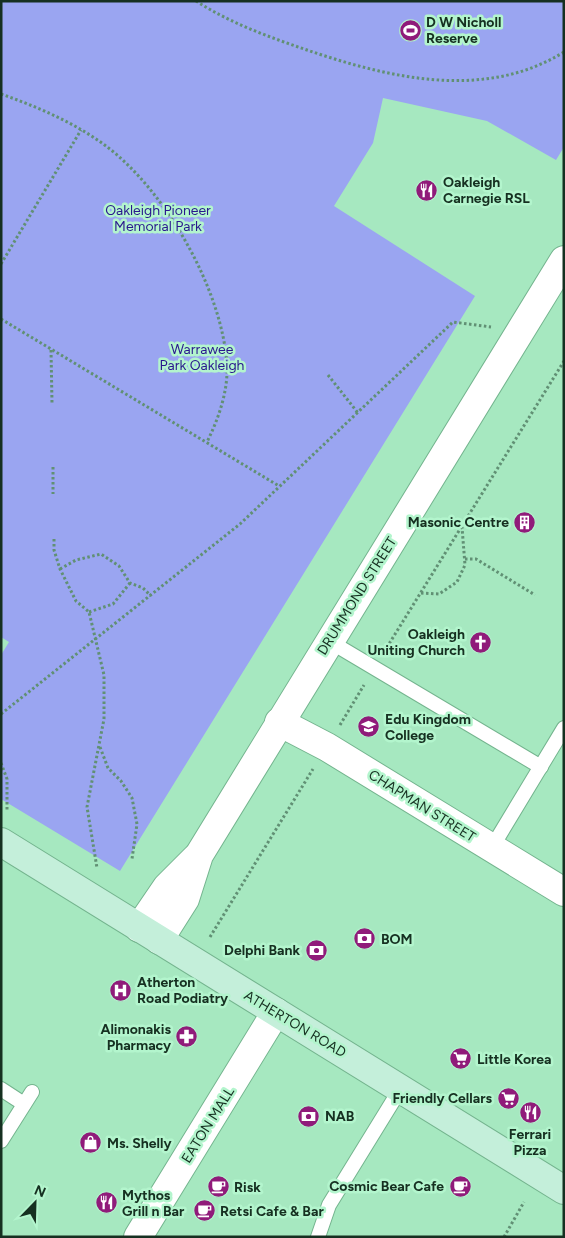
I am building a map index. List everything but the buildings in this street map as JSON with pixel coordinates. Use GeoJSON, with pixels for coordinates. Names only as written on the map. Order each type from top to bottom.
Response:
{"type":"FeatureCollection","features":[{"type":"Feature","properties":{"kind":"street","name":"DRUMMOND STREET"},"geometry":{"type":"LineString","coordinates":[[149,934],[166,887],[199,855],[564,260]]}},
{"type":"Feature","properties":{"kind":"street","name":"CHAPMAN STREET"},"geometry":{"type":"LineString","coordinates":[[279,722],[327,747],[564,892]]}},
{"type":"Feature","properties":{"kind":"street","name":"ATHERTON ROAD"},"geometry":{"type":"LineString","coordinates":[[1,842],[276,1012],[561,1184]]}},
{"type":"Feature","properties":{"kind":"street","name":"EATON MALL"},"geometry":{"type":"LineString","coordinates":[[138,1237],[276,1012]]}},
{"type":"Feature","properties":{"kind":"lane"},"geometry":{"type":"LineString","coordinates":[[329,641],[541,766]]}},
{"type":"Feature","properties":{"kind":"lane"},"geometry":{"type":"LineString","coordinates":[[491,849],[564,728]]}},
{"type":"Feature","properties":{"kind":"lane"},"geometry":{"type":"LineString","coordinates":[[318,1237],[329,1205],[401,1088]]}},
{"type":"Feature","properties":{"kind":"lane"},"geometry":{"type":"LineString","coordinates":[[1,1089],[28,1098],[1,1141]]}},
{"type":"Feature","properties":{"kind":"path"},"geometry":{"type":"LineString","coordinates":[[196,1],[229,20],[280,41],[337,60],[422,81],[483,79],[519,73],[547,62],[564,52]]}},
{"type":"Feature","properties":{"kind":"path"},"geometry":{"type":"LineString","coordinates":[[1,94],[81,130],[106,147],[150,188],[176,225],[205,283],[224,341],[227,368],[220,409],[207,442]]}},
{"type":"Feature","properties":{"kind":"path"},"geometry":{"type":"LineString","coordinates":[[1,264],[81,130]]}},
{"type":"Feature","properties":{"kind":"path"},"geometry":{"type":"LineString","coordinates":[[1,319],[279,486]]}},
{"type":"Feature","properties":{"kind":"path"},"geometry":{"type":"LineString","coordinates":[[1,714],[240,524],[453,322],[519,333]]}},
{"type":"Feature","properties":{"kind":"path"},"geometry":{"type":"LineString","coordinates":[[51,349],[52,403]]}},
{"type":"Feature","properties":{"kind":"path"},"geometry":{"type":"LineString","coordinates":[[210,937],[564,361]]}},
{"type":"Feature","properties":{"kind":"path"},"geometry":{"type":"LineString","coordinates":[[328,375],[358,413]]}},
{"type":"Feature","properties":{"kind":"path"},"geometry":{"type":"LineString","coordinates":[[53,467],[53,494]]}},
{"type":"Feature","properties":{"kind":"path"},"geometry":{"type":"LineString","coordinates":[[420,594],[439,594],[457,582],[465,565],[462,526]]}},
{"type":"Feature","properties":{"kind":"path"},"geometry":{"type":"LineString","coordinates":[[54,539],[54,550],[60,569],[76,601],[89,612],[96,639],[105,696],[100,746],[92,771],[87,807],[97,868]]}},
{"type":"Feature","properties":{"kind":"path"},"geometry":{"type":"LineString","coordinates":[[60,569],[76,560],[101,554],[108,556],[119,566],[130,583],[143,588],[151,596]]}},
{"type":"Feature","properties":{"kind":"path"},"geometry":{"type":"LineString","coordinates":[[465,559],[476,559],[535,595]]}},
{"type":"Feature","properties":{"kind":"path"},"geometry":{"type":"LineString","coordinates":[[89,612],[113,604],[130,583]]}},
{"type":"Feature","properties":{"kind":"path"},"geometry":{"type":"LineString","coordinates":[[100,746],[108,768],[121,781],[132,798],[137,824],[132,859]]}},
{"type":"Feature","properties":{"kind":"path"},"geometry":{"type":"LineString","coordinates":[[1,763],[7,779],[7,810]]}},
{"type":"Feature","properties":{"kind":"path"},"geometry":{"type":"LineString","coordinates":[[504,1237],[524,1202]]}},
{"type":"Feature","properties":{"kind":"green space","name":"Warrawee Park Oakleigh"},"geometry":{"type":"Polygon","coordinates":[[[1,1],[564,1],[564,147],[556,160],[487,121],[383,98],[373,143],[334,206],[475,296],[120,871],[1,799],[1,655],[9,642],[1,637],[1,1]]]}},
{"type":"Feature","properties":{"kind":"place","name":"D W Nicholl Reserve"},"geometry":{"type":"Point","coordinates":[410,30]}},
{"type":"Feature","properties":{"kind":"place","name":"Oakleigh Carnegie RSL"},"geometry":{"type":"Point","coordinates":[427,190]}},
{"type":"Feature","properties":{"kind":"place","name":"Masonic Centre"},"geometry":{"type":"Point","coordinates":[525,522]}},
{"type":"Feature","properties":{"kind":"place","name":"Oakleigh Uniting Church"},"geometry":{"type":"Point","coordinates":[481,642]}},
{"type":"Feature","properties":{"kind":"place","name":"Edu Kingdom College"},"geometry":{"type":"Point","coordinates":[369,727]}},
{"type":"Feature","properties":{"kind":"place","name":"BOM"},"geometry":{"type":"Point","coordinates":[365,939]}},
{"type":"Feature","properties":{"kind":"place","name":"Delphi Bank"},"geometry":{"type":"Point","coordinates":[316,950]}},
{"type":"Feature","properties":{"kind":"place","name":"Atherton Road Podiatry"},"geometry":{"type":"Point","coordinates":[121,990]}},
{"type":"Feature","properties":{"kind":"place","name":"Alimonakis Pharmacy"},"geometry":{"type":"Point","coordinates":[187,1037]}},
{"type":"Feature","properties":{"kind":"place","name":"Little Korea"},"geometry":{"type":"Point","coordinates":[461,1059]}},
{"type":"Feature","properties":{"kind":"place","name":"Friendly Cellars"},"geometry":{"type":"Point","coordinates":[508,1098]}},
{"type":"Feature","properties":{"kind":"place","name":"Ferrari Pizza"},"geometry":{"type":"Point","coordinates":[530,1112]}},
{"type":"Feature","properties":{"kind":"place","name":"NAB"},"geometry":{"type":"Point","coordinates":[309,1116]}},
{"type":"Feature","properties":{"kind":"place","name":"Ms. Shelly"},"geometry":{"type":"Point","coordinates":[91,1143]}},
{"type":"Feature","properties":{"kind":"place","name":"Cosmic Bear Cafe"},"geometry":{"type":"Point","coordinates":[460,1186]}},
{"type":"Feature","properties":{"kind":"place","name":"Risk"},"geometry":{"type":"Point","coordinates":[218,1187]}},
{"type":"Feature","properties":{"kind":"place","name":"Mythos Grill n Bar"},"geometry":{"type":"Point","coordinates":[106,1203]}},
{"type":"Feature","properties":{"kind":"place","name":"Retsi Cafe & Bar"},"geometry":{"type":"Point","coordinates":[204,1211]}},
{"type":"Feature","properties":{"kind":"park label","name":"Oakleigh Pioneer Memorial Park"},"geometry":{"type":"Point","coordinates":[158,218]}}]}
